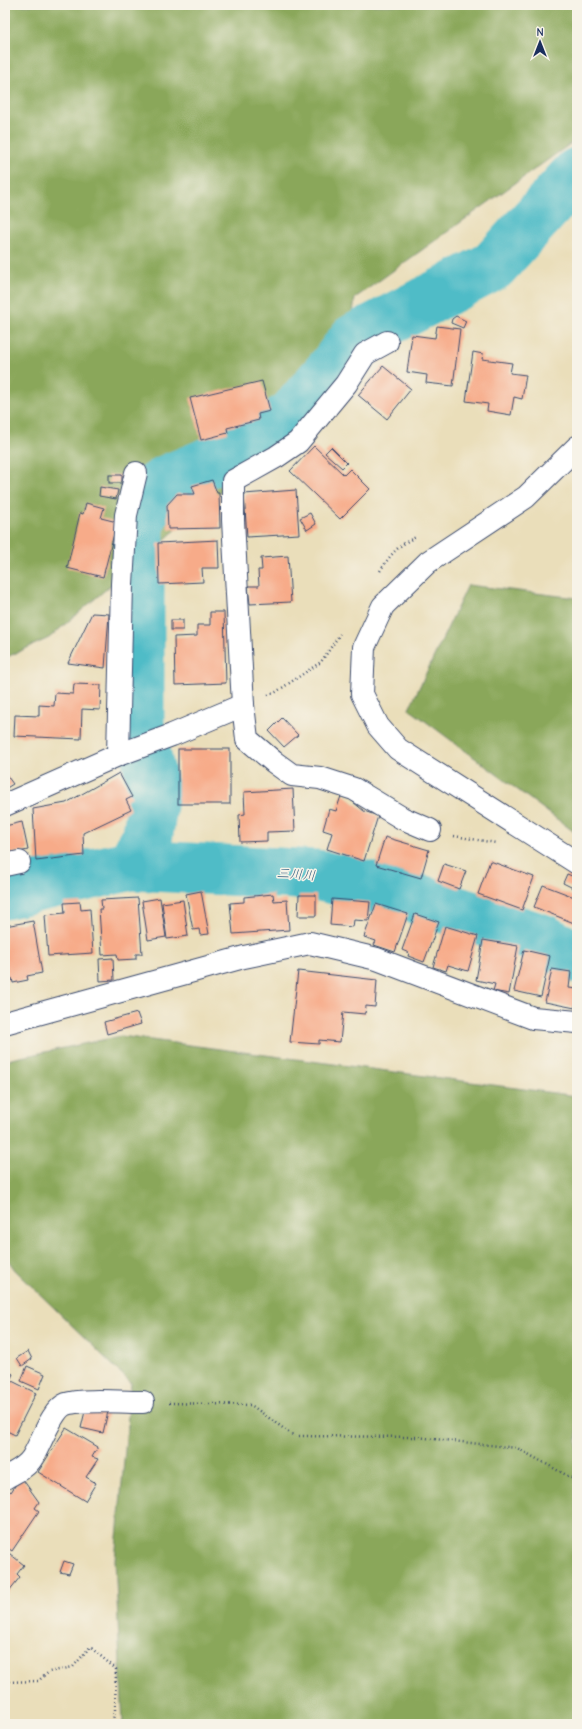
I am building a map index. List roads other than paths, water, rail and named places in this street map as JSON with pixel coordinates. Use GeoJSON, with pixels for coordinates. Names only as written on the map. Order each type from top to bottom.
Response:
{"type":"FeatureCollection","features":[{"type":"Feature","properties":{"kind":"street"},"geometry":{"type":"LineString","coordinates":[[387,342],[365,354],[346,384],[298,442],[276,457],[233,482],[233,520],[243,705],[247,739],[292,775],[320,778],[354,789],[391,812],[430,830]]}},
{"type":"Feature","properties":{"kind":"street"},"geometry":{"type":"LineString","coordinates":[[577,447],[526,497],[428,562],[383,606],[364,647],[362,694],[378,726],[398,749],[577,863]]}},
{"type":"Feature","properties":{"kind":"street"},"geometry":{"type":"LineString","coordinates":[[123,754],[122,577],[126,515],[136,473]]}},
{"type":"Feature","properties":{"kind":"street"},"geometry":{"type":"LineString","coordinates":[[5,805],[123,754],[243,705]]}},
{"type":"Feature","properties":{"kind":"street"},"geometry":{"type":"LineString","coordinates":[[5,1023],[244,957],[310,943],[378,959],[534,1018],[577,1022]]}},
{"type":"Feature","properties":{"kind":"street"},"geometry":{"type":"LineString","coordinates":[[5,1478],[24,1467],[32,1458],[43,1434],[59,1408],[66,1404],[80,1402],[142,1402]]}},
{"type":"Feature","properties":{"kind":"waterway"},"geometry":{"type":"LineString","coordinates":[[132,865],[148,834],[154,791],[139,724],[139,525],[152,491],[167,480],[239,450],[292,415],[334,366],[354,339],[493,266],[577,173]]}},
{"type":"Feature","properties":{"kind":"waterway","name":"三川川"},"geometry":{"type":"LineString","coordinates":[[5,894],[132,865],[316,875],[402,894],[542,939],[577,958]]}}]}
